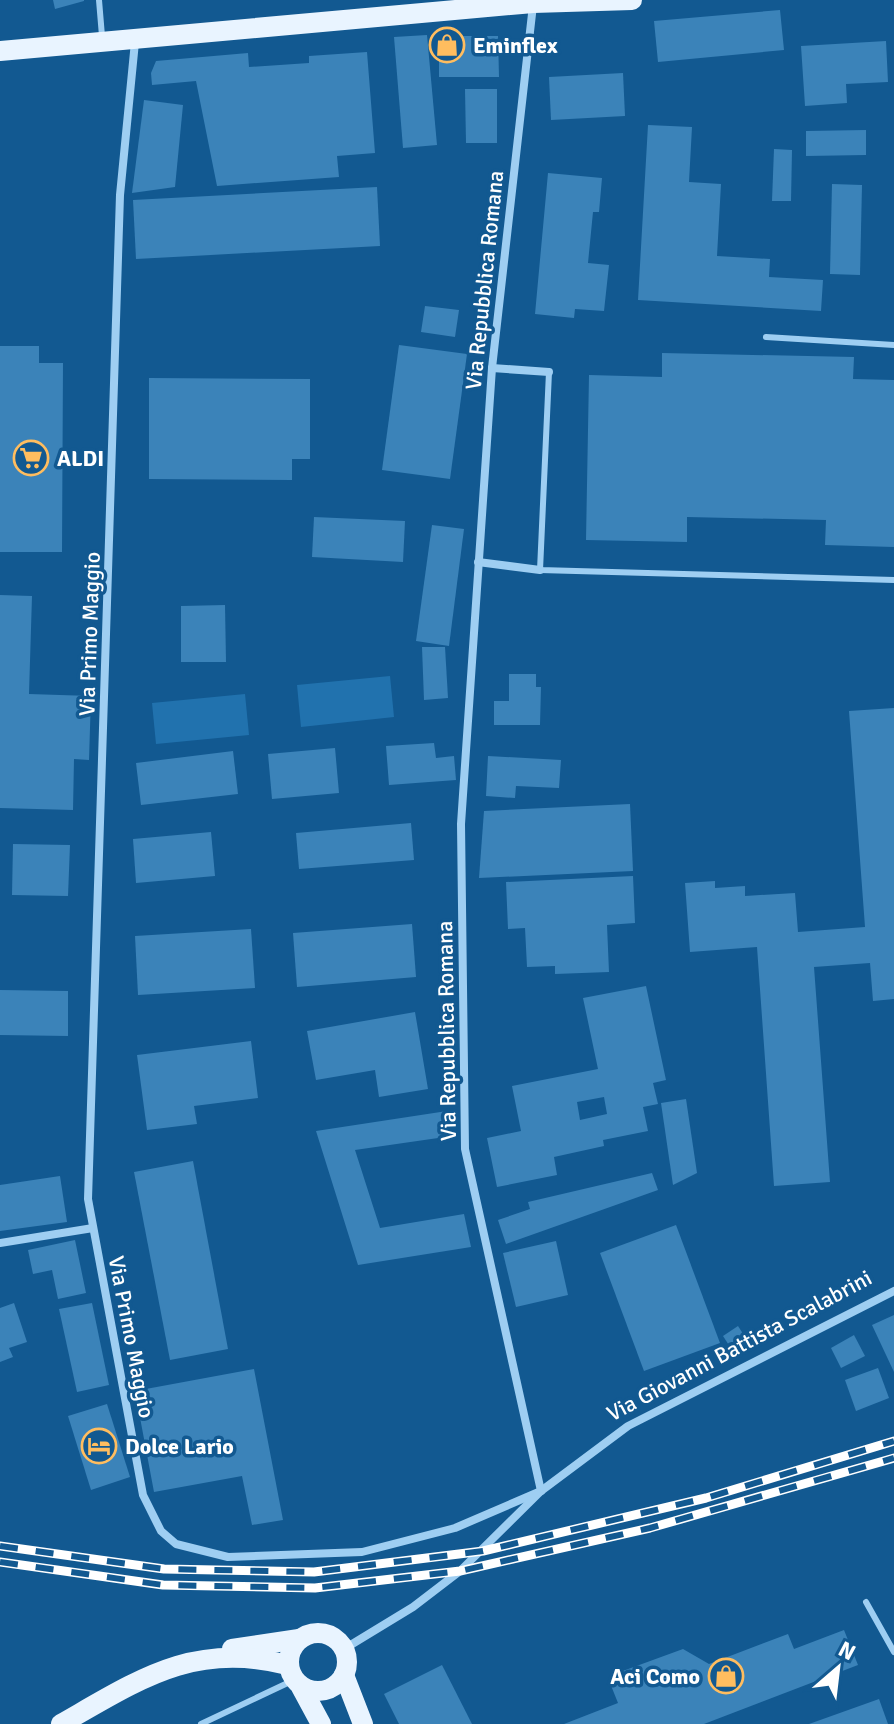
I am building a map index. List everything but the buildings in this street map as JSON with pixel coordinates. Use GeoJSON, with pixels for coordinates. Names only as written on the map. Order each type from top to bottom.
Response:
{"type":"FeatureCollection","features":[{"type":"Feature","properties":{"kind":"main road"},"geometry":{"type":"LineString","coordinates":[[0,51],[135,42],[533,2],[632,0]]}},
{"type":"Feature","properties":{"kind":"main road"},"geometry":{"type":"LineString","coordinates":[[61,1724],[128,1685],[190,1660],[268,1641],[299,1639],[320,1632],[330,1635],[344,1649],[347,1660],[344,1675],[363,1724]]}},
{"type":"Feature","properties":{"kind":"main road"},"geometry":{"type":"LineString","coordinates":[[299,1639],[289,1654],[295,1677],[321,1724]]}},
{"type":"Feature","properties":{"kind":"main road"},"geometry":{"type":"LineString","coordinates":[[190,1660],[251,1657],[327,1690],[344,1675]]}},
{"type":"Feature","properties":{"kind":"street","name":"Via Repubblica Romana"},"geometry":{"type":"LineString","coordinates":[[533,2],[492,368],[461,824],[465,1149],[541,1491]]}},
{"type":"Feature","properties":{"kind":"street","name":"Via Primo Maggio"},"geometry":{"type":"LineString","coordinates":[[135,42],[120,195],[88,1199],[143,1495],[161,1531],[176,1544],[200,1553],[228,1557],[362,1552],[455,1528],[541,1491]]}},
{"type":"Feature","properties":{"kind":"street"},"geometry":{"type":"LineString","coordinates":[[492,368],[549,372]]}},
{"type":"Feature","properties":{"kind":"street"},"geometry":{"type":"LineString","coordinates":[[478,562],[540,570]]}},
{"type":"Feature","properties":{"kind":"street","name":"Via Primo Maggio"},"geometry":{"type":"LineString","coordinates":[[0,1243],[93,1228]]}},
{"type":"Feature","properties":{"kind":"street","name":"Via Giovanni Battista Scalabrini"},"geometry":{"type":"LineString","coordinates":[[344,1649],[413,1607],[460,1571],[541,1491],[628,1426],[894,1291]]}},
{"type":"Feature","properties":{"kind":"lane"},"geometry":{"type":"LineString","coordinates":[[99,0],[103,44]]}},
{"type":"Feature","properties":{"kind":"lane"},"geometry":{"type":"LineString","coordinates":[[766,337],[894,345]]}},
{"type":"Feature","properties":{"kind":"lane"},"geometry":{"type":"LineString","coordinates":[[549,372],[540,570],[894,580]]}},
{"type":"Feature","properties":{"kind":"lane"},"geometry":{"type":"LineString","coordinates":[[866,1602],[894,1652]]}},
{"type":"Feature","properties":{"kind":"lane"},"geometry":{"type":"LineString","coordinates":[[201,1724],[295,1677]]}},
{"type":"Feature","properties":{"kind":"shaded area"},"geometry":{"type":"Polygon","coordinates":[[[390,676],[394,717],[301,727],[297,685],[390,676]]]}},
{"type":"Feature","properties":{"kind":"shaded area"},"geometry":{"type":"Polygon","coordinates":[[[245,694],[249,735],[156,744],[152,703],[245,694]]]}},
{"type":"Feature","properties":{"kind":"railway"},"geometry":{"type":"LineString","coordinates":[[0,1546],[164,1569],[314,1572],[483,1551],[706,1498],[894,1441]]}},
{"type":"Feature","properties":{"kind":"railway"},"geometry":{"type":"LineString","coordinates":[[0,1562],[163,1585],[315,1588],[460,1571],[650,1528],[894,1458]]}},
{"type":"Feature","properties":{"kind":"place","name":"Eminflex"},"geometry":{"type":"Point","coordinates":[447,45]}},
{"type":"Feature","properties":{"kind":"place","name":"ALDI"},"geometry":{"type":"Point","coordinates":[31,458]}},
{"type":"Feature","properties":{"kind":"place","name":"Dolce Lario"},"geometry":{"type":"Point","coordinates":[99,1446]}},
{"type":"Feature","properties":{"kind":"place","name":"Aci Como"},"geometry":{"type":"Point","coordinates":[726,1676]}}]}
